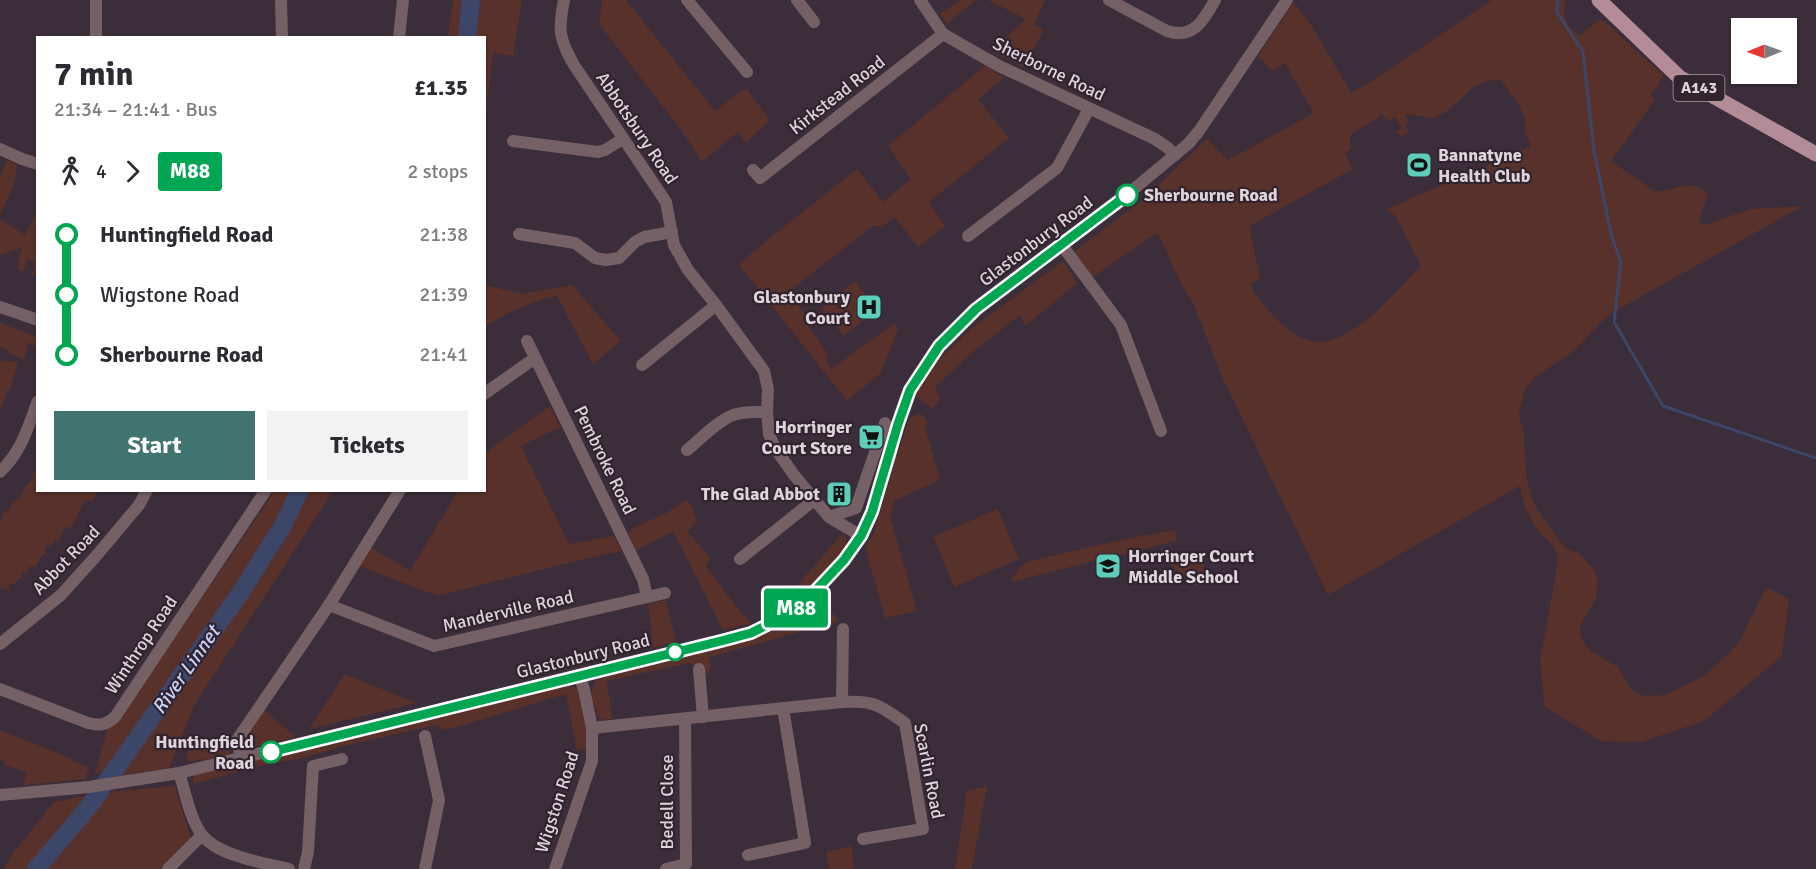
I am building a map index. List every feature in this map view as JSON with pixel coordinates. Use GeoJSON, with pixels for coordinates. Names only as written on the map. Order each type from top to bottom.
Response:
{"type":"FeatureCollection","features":[{"type":"Feature","properties":{"kind":"main road","name":"A143"},"geometry":{"type":"LineString","coordinates":[[1599,0],[1679,77],[1816,154]]}},
{"type":"Feature","properties":{"kind":"street"},"geometry":{"type":"LineString","coordinates":[[96,0],[96,36]]}},
{"type":"Feature","properties":{"kind":"street"},"geometry":{"type":"LineString","coordinates":[[281,0],[282,36]]}},
{"type":"Feature","properties":{"kind":"street"},"geometry":{"type":"LineString","coordinates":[[399,36],[403,0]]}},
{"type":"Feature","properties":{"kind":"street","name":"Abbotsbury Road"},"geometry":{"type":"LineString","coordinates":[[564,0],[560,32],[563,46],[666,202],[674,245],[688,270],[716,304],[764,371],[768,389],[767,412],[770,434],[775,448],[829,517],[861,536]]}},
{"type":"Feature","properties":{"kind":"street"},"geometry":{"type":"LineString","coordinates":[[687,0],[747,72]]}},
{"type":"Feature","properties":{"kind":"street"},"geometry":{"type":"LineString","coordinates":[[796,0],[814,22]]}},
{"type":"Feature","properties":{"kind":"street","name":"Sherborne Road"},"geometry":{"type":"LineString","coordinates":[[920,0],[943,34],[999,66],[1155,139],[1175,155]]}},
{"type":"Feature","properties":{"kind":"street"},"geometry":{"type":"LineString","coordinates":[[1109,0],[1167,31],[1182,34],[1197,27],[1215,0]]}},
{"type":"Feature","properties":{"kind":"street","name":"Glastonbury Road"},"geometry":{"type":"LineString","coordinates":[[0,795],[119,783],[179,773],[751,633],[777,620],[799,606],[815,591],[844,560],[861,536],[876,501],[908,396],[922,369],[939,346],[976,309],[1129,193],[1175,155],[1199,131],[1287,0]]}},
{"type":"Feature","properties":{"kind":"street","name":"Kirkstead Road"},"geometry":{"type":"LineString","coordinates":[[753,170],[760,178],[943,34]]}},
{"type":"Feature","properties":{"kind":"street"},"geometry":{"type":"LineString","coordinates":[[968,236],[1057,168],[1089,109]]}},
{"type":"Feature","properties":{"kind":"street"},"geometry":{"type":"LineString","coordinates":[[513,141],[598,152],[623,139]]}},
{"type":"Feature","properties":{"kind":"street"},"geometry":{"type":"LineString","coordinates":[[0,148],[36,163]]}},
{"type":"Feature","properties":{"kind":"street"},"geometry":{"type":"LineString","coordinates":[[519,234],[575,243],[595,258],[606,260],[619,258],[635,242],[644,237],[672,232]]}},
{"type":"Feature","properties":{"kind":"street"},"geometry":{"type":"LineString","coordinates":[[1061,244],[1121,325],[1161,431]]}},
{"type":"Feature","properties":{"kind":"street"},"geometry":{"type":"LineString","coordinates":[[642,365],[716,304]]}},
{"type":"Feature","properties":{"kind":"street"},"geometry":{"type":"LineString","coordinates":[[0,307],[36,319]]}},
{"type":"Feature","properties":{"kind":"street","name":"Pembroke Road"},"geometry":{"type":"LineString","coordinates":[[527,341],[643,579],[647,597]]}},
{"type":"Feature","properties":{"kind":"street"},"geometry":{"type":"LineString","coordinates":[[486,393],[535,358]]}},
{"type":"Feature","properties":{"kind":"street"},"geometry":{"type":"LineString","coordinates":[[0,472],[9,464],[21,446],[36,406]]}},
{"type":"Feature","properties":{"kind":"street"},"geometry":{"type":"LineString","coordinates":[[687,450],[734,415],[746,412],[767,412]]}},
{"type":"Feature","properties":{"kind":"street"},"geometry":{"type":"LineString","coordinates":[[829,517],[856,508],[885,423]]}},
{"type":"Feature","properties":{"kind":"street","name":"Abbot Road"},"geometry":{"type":"LineString","coordinates":[[0,644],[61,595],[98,555],[139,505],[146,492]]}},
{"type":"Feature","properties":{"kind":"street","name":"Winthrop Road"},"geometry":{"type":"LineString","coordinates":[[0,689],[97,726],[109,722],[265,492]]}},
{"type":"Feature","properties":{"kind":"street"},"geometry":{"type":"LineString","coordinates":[[241,758],[237,740],[329,605],[399,492]]}},
{"type":"Feature","properties":{"kind":"street"},"geometry":{"type":"LineString","coordinates":[[740,559],[814,500]]}},
{"type":"Feature","properties":{"kind":"street","name":"Manderville Road"},"geometry":{"type":"LineString","coordinates":[[329,605],[434,646],[665,593]]}},
{"type":"Feature","properties":{"kind":"street"},"geometry":{"type":"LineString","coordinates":[[842,702],[843,629]]}},
{"type":"Feature","properties":{"kind":"street"},"geometry":{"type":"LineString","coordinates":[[702,672],[703,717]]}},
{"type":"Feature","properties":{"kind":"street","name":"Wigston Road"},"geometry":{"type":"LineString","coordinates":[[555,869],[592,761],[592,728],[579,675]]}},
{"type":"Feature","properties":{"kind":"street","name":"Scarlin Road"},"geometry":{"type":"LineString","coordinates":[[592,728],[842,702],[863,701],[880,706],[905,723],[923,829],[863,839]]}},
{"type":"Feature","properties":{"kind":"street"},"geometry":{"type":"LineString","coordinates":[[748,855],[805,843],[783,708]]}},
{"type":"Feature","properties":{"kind":"street","name":"Bedell Close"},"geometry":{"type":"LineString","coordinates":[[666,869],[686,864],[685,719]]}},
{"type":"Feature","properties":{"kind":"street"},"geometry":{"type":"LineString","coordinates":[[425,736],[439,800],[425,869]]}},
{"type":"Feature","properties":{"kind":"street"},"geometry":{"type":"LineString","coordinates":[[304,869],[308,852],[313,766],[342,759]]}},
{"type":"Feature","properties":{"kind":"street"},"geometry":{"type":"LineString","coordinates":[[179,773],[191,812],[202,835],[231,854],[262,866],[289,869]]}},
{"type":"Feature","properties":{"kind":"street"},"geometry":{"type":"LineString","coordinates":[[168,869],[202,835]]}},
{"type":"Feature","properties":{"kind":"shaded area"},"geometry":{"type":"Polygon","coordinates":[[[453,0],[522,0],[513,56],[493,53],[486,111],[486,36],[448,36],[453,0]]]}},
{"type":"Feature","properties":{"kind":"shaded area"},"geometry":{"type":"Polygon","coordinates":[[[602,0],[626,0],[715,111],[746,88],[770,120],[746,143],[738,132],[702,162],[682,131],[599,24],[602,0]]]}},
{"type":"Feature","properties":{"kind":"shaded area"},"geometry":{"type":"Polygon","coordinates":[[[960,0],[976,0],[947,24],[940,14],[960,0]]]}},
{"type":"Feature","properties":{"kind":"shaded area"},"geometry":{"type":"Polygon","coordinates":[[[988,0],[1045,0],[1034,24],[1044,30],[1024,67],[992,51],[1026,19],[988,0]]]}},
{"type":"Feature","properties":{"kind":"shaded area"},"geometry":{"type":"Polygon","coordinates":[[[1492,0],[1566,0],[1564,16],[1579,36],[1599,20],[1604,21],[1663,74],[1658,86],[1650,96],[1655,100],[1611,161],[1654,191],[1683,186],[1696,186],[1702,190],[1707,196],[1699,220],[1701,224],[1751,209],[1803,206],[1612,313],[1573,352],[1535,377],[1525,390],[1519,414],[1524,436],[1527,480],[1537,509],[1565,548],[1579,553],[1593,568],[1598,581],[1596,598],[1580,626],[1580,634],[1591,651],[1618,667],[1630,687],[1638,694],[1665,695],[1704,676],[1740,641],[1768,588],[1789,599],[1782,656],[1704,721],[1641,742],[1601,741],[1545,707],[1540,661],[1559,556],[1530,517],[1520,486],[1328,595],[1223,379],[1194,305],[1180,282],[1157,233],[1091,278],[1074,252],[1139,203],[1207,139],[1228,160],[1314,113],[1285,63],[1272,71],[1258,56],[1294,2],[1313,28],[1351,93],[1492,0]],[[1500,79],[1475,86],[1446,112],[1433,118],[1405,114],[1409,123],[1406,125],[1409,133],[1401,136],[1396,132],[1401,128],[1396,117],[1388,122],[1379,111],[1380,117],[1351,134],[1352,148],[1345,153],[1353,169],[1251,225],[1260,279],[1250,284],[1264,306],[1282,324],[1295,334],[1310,341],[1325,341],[1356,328],[1372,316],[1421,265],[1396,217],[1387,209],[1531,146],[1525,132],[1525,119],[1522,112],[1500,79]]]}},
{"type":"Feature","properties":{"kind":"shaded area"},"geometry":{"type":"Polygon","coordinates":[[[986,65],[1004,78],[978,99],[1009,138],[929,202],[945,226],[918,247],[895,217],[881,227],[874,225],[788,292],[806,315],[803,318],[827,353],[825,357],[831,369],[895,323],[898,329],[881,373],[847,401],[739,264],[857,169],[883,202],[911,179],[888,146],[986,65]]]}},
{"type":"Feature","properties":{"kind":"shaded area"},"geometry":{"type":"Polygon","coordinates":[[[7,160],[16,164],[16,177],[0,216],[0,177],[7,160]]]}},
{"type":"Feature","properties":{"kind":"shaded area"},"geometry":{"type":"Polygon","coordinates":[[[36,213],[36,276],[32,274],[35,262],[28,259],[23,272],[17,268],[21,248],[0,255],[0,219],[25,235],[36,213]]]}},
{"type":"Feature","properties":{"kind":"shaded area"},"geometry":{"type":"Polygon","coordinates":[[[1063,261],[1078,284],[1025,326],[1020,315],[974,351],[935,387],[939,399],[934,409],[915,395],[939,360],[972,328],[1063,261]]]}},
{"type":"Feature","properties":{"kind":"shaded area"},"geometry":{"type":"Polygon","coordinates":[[[855,281],[877,309],[844,336],[821,308],[855,281]]]}},
{"type":"Feature","properties":{"kind":"shaded area"},"geometry":{"type":"Polygon","coordinates":[[[486,285],[522,294],[572,285],[621,341],[593,364],[557,296],[540,300],[486,326],[486,285]]]}},
{"type":"Feature","properties":{"kind":"shaded area"},"geometry":{"type":"Polygon","coordinates":[[[0,323],[36,337],[36,346],[28,342],[24,360],[0,347],[0,323]]]}},
{"type":"Feature","properties":{"kind":"shaded area"},"geometry":{"type":"Polygon","coordinates":[[[0,360],[18,363],[10,389],[8,389],[0,410],[0,360]]]}},
{"type":"Feature","properties":{"kind":"shaded area"},"geometry":{"type":"Polygon","coordinates":[[[550,406],[560,427],[521,446],[569,544],[614,536],[622,551],[438,596],[359,566],[370,547],[410,571],[457,492],[486,492],[486,452],[550,406]]]}},
{"type":"Feature","properties":{"kind":"shaded area"},"geometry":{"type":"Polygon","coordinates":[[[920,413],[928,422],[925,428],[940,480],[894,501],[890,516],[917,611],[885,618],[865,547],[873,535],[906,428],[911,417],[920,413]]]}},
{"type":"Feature","properties":{"kind":"shaded area"},"geometry":{"type":"Polygon","coordinates":[[[36,471],[36,492],[97,492],[92,502],[86,500],[84,502],[71,528],[64,529],[59,541],[55,540],[50,547],[46,545],[44,551],[47,553],[42,555],[36,566],[29,567],[27,573],[23,572],[21,576],[24,579],[19,578],[15,584],[11,583],[8,588],[11,591],[2,588],[0,590],[0,520],[35,478],[31,475],[36,471]]]}},
{"type":"Feature","properties":{"kind":"shaded area"},"geometry":{"type":"Polygon","coordinates":[[[274,492],[332,492],[195,704],[169,768],[118,776],[112,774],[99,778],[107,770],[95,774],[108,727],[118,720],[274,492]]]}},
{"type":"Feature","properties":{"kind":"shaded area"},"geometry":{"type":"Polygon","coordinates":[[[686,500],[692,507],[697,521],[687,531],[710,558],[706,567],[752,623],[723,630],[673,531],[636,551],[628,533],[686,500]]]}},
{"type":"Feature","properties":{"kind":"shaded area"},"geometry":{"type":"Polygon","coordinates":[[[998,509],[1019,559],[954,587],[933,537],[998,509]]]}},
{"type":"Feature","properties":{"kind":"shaded area"},"geometry":{"type":"Polygon","coordinates":[[[1176,530],[1176,541],[1010,582],[1020,567],[1030,561],[1176,530]]]}},
{"type":"Feature","properties":{"kind":"shaded area"},"geometry":{"type":"Polygon","coordinates":[[[844,532],[847,548],[812,587],[791,606],[770,616],[844,532]]]}},
{"type":"Feature","properties":{"kind":"shaded area"},"geometry":{"type":"Polygon","coordinates":[[[1205,551],[1204,571],[1196,586],[1161,558],[1205,551]]]}},
{"type":"Feature","properties":{"kind":"shaded area"},"geometry":{"type":"Polygon","coordinates":[[[821,599],[839,621],[710,657],[711,667],[708,673],[699,675],[699,669],[689,663],[607,681],[612,718],[607,720],[599,718],[592,694],[596,680],[785,626],[821,599]]]}},
{"type":"Feature","properties":{"kind":"shaded area"},"geometry":{"type":"Polygon","coordinates":[[[666,600],[676,642],[653,648],[648,604],[666,600]]]}},
{"type":"Feature","properties":{"kind":"shaded area"},"geometry":{"type":"Polygon","coordinates":[[[345,674],[417,703],[309,729],[345,674]]]}},
{"type":"Feature","properties":{"kind":"shaded area"},"geometry":{"type":"Polygon","coordinates":[[[556,685],[570,685],[580,690],[593,748],[577,750],[566,694],[444,730],[436,725],[344,746],[300,759],[267,764],[193,784],[193,770],[556,685]]]}},
{"type":"Feature","properties":{"kind":"shaded area"},"geometry":{"type":"Polygon","coordinates":[[[264,710],[296,737],[253,747],[247,735],[264,710]]]}},
{"type":"Feature","properties":{"kind":"shaded area"},"geometry":{"type":"Polygon","coordinates":[[[0,730],[90,767],[85,779],[23,785],[27,772],[4,765],[5,761],[0,760],[0,730]]]}},
{"type":"Feature","properties":{"kind":"shaded area"},"geometry":{"type":"Polygon","coordinates":[[[231,742],[230,755],[187,762],[187,751],[231,742]]]}},
{"type":"Feature","properties":{"kind":"shaded area"},"geometry":{"type":"Polygon","coordinates":[[[175,786],[191,839],[161,869],[4,869],[11,856],[54,802],[106,792],[175,786]]]}},
{"type":"Feature","properties":{"kind":"shaded area"},"geometry":{"type":"Polygon","coordinates":[[[987,786],[972,869],[955,869],[967,790],[987,786]]]}},
{"type":"Feature","properties":{"kind":"shaded area"},"geometry":{"type":"Polygon","coordinates":[[[851,846],[854,869],[829,869],[826,852],[851,846]]]}},
{"type":"Feature","properties":{"kind":"waterway","name":"River Linnet"},"geometry":{"type":"LineString","coordinates":[[467,36],[471,0]]}},
{"type":"Feature","properties":{"kind":"waterway"},"geometry":{"type":"LineString","coordinates":[[1558,0],[1557,12],[1583,52],[1594,151],[1612,238],[1621,261],[1614,322],[1663,406],[1816,458]]}},
{"type":"Feature","properties":{"kind":"waterway","name":"River Linnet"},"geometry":{"type":"LineString","coordinates":[[36,869],[87,809],[241,592],[282,527],[299,492]]}},
{"type":"Feature","properties":{"kind":"bus line","name":"M88"},"geometry":{"type":"LineString","coordinates":[[271,752],[751,633],[799,606],[844,560],[861,536],[872,512],[910,390],[939,346],[976,309],[1127,195]]}},
{"type":"Feature","properties":{"kind":"place","name":"Bannatyne Health Club"},"geometry":{"type":"Point","coordinates":[1419,165]}},
{"type":"Feature","properties":{"kind":"place","name":"Sherbourne Road"},"geometry":{"type":"Point","coordinates":[1127,195]}},
{"type":"Feature","properties":{"kind":"place","name":"Glastonbury Court"},"geometry":{"type":"Point","coordinates":[869,307]}},
{"type":"Feature","properties":{"kind":"place","name":"Horringer Court Store"},"geometry":{"type":"Point","coordinates":[871,437]}},
{"type":"Feature","properties":{"kind":"place","name":"The Glad Abbot"},"geometry":{"type":"Point","coordinates":[839,494]}},
{"type":"Feature","properties":{"kind":"place","name":"Horringer Court Middle School"},"geometry":{"type":"Point","coordinates":[1108,566]}},
{"type":"Feature","properties":{"kind":"place","name":"Huntingfield Road"},"geometry":{"type":"Point","coordinates":[271,752]}}]}
